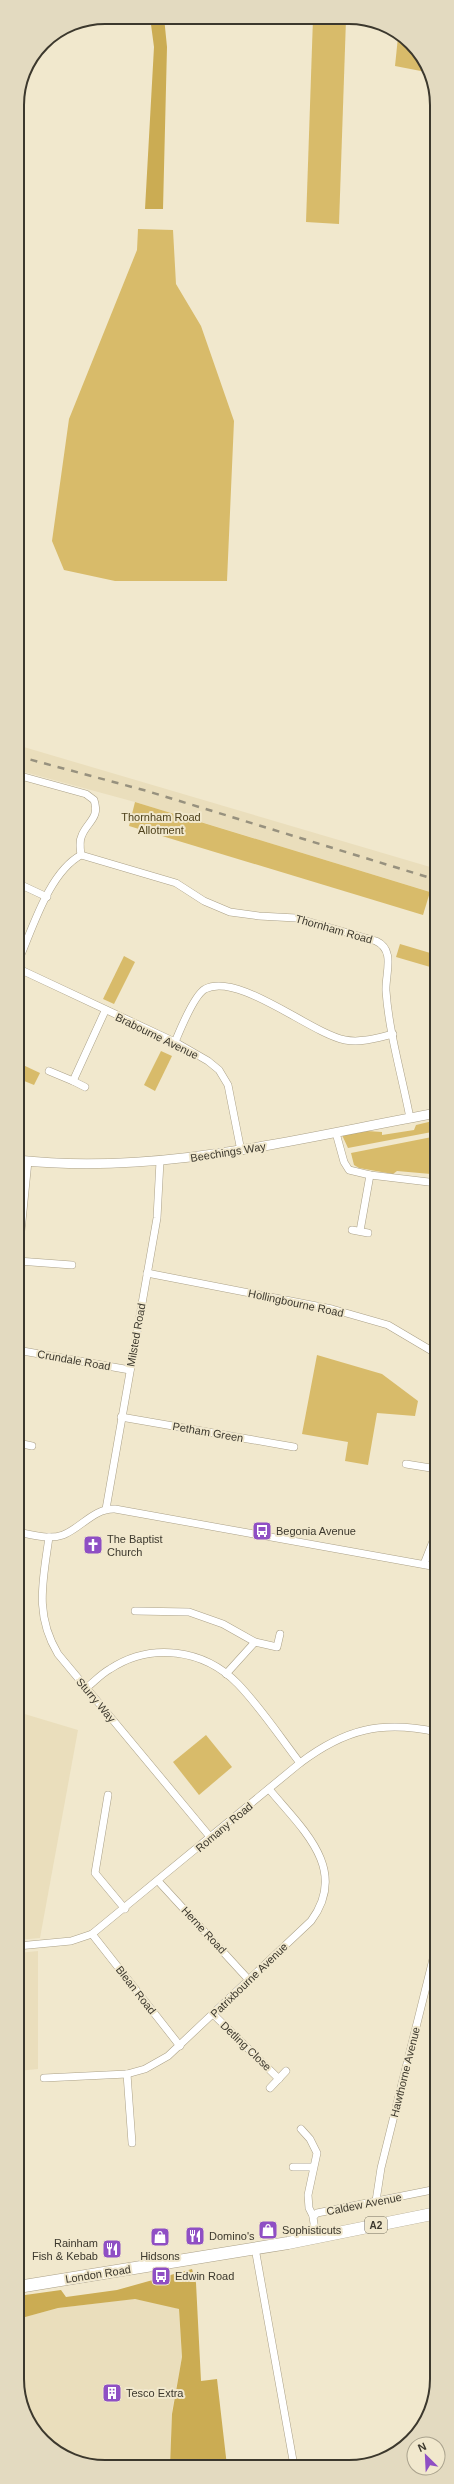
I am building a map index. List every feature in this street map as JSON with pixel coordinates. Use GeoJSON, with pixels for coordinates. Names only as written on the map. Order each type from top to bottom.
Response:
{"type":"FeatureCollection","features":[{"type":"Feature","properties":{"kind":"main road","name":"London Road"},"geometry":{"type":"LineString","coordinates":[[24,2286],[255,2248],[430,2214]]}},
{"type":"Feature","properties":{"kind":"street"},"geometry":{"type":"LineString","coordinates":[[24,777],[86,794],[94,800],[95,810],[92,823],[81,837],[81,855],[71,860],[61,870],[24,948]]}},
{"type":"Feature","properties":{"kind":"street","name":"Thornham Road"},"geometry":{"type":"LineString","coordinates":[[81,855],[176,883],[204,901],[230,912],[301,919],[380,943],[386,951],[389,959],[386,983],[393,1034],[410,1118]]}},
{"type":"Feature","properties":{"kind":"street"},"geometry":{"type":"LineString","coordinates":[[24,886],[47,897]]}},
{"type":"Feature","properties":{"kind":"street","name":"Brabourne Avenue"},"geometry":{"type":"LineString","coordinates":[[24,971],[105,1011],[175,1042],[208,1061],[221,1074],[231,1098],[241,1151]]}},
{"type":"Feature","properties":{"kind":"street"},"geometry":{"type":"LineString","coordinates":[[175,1042],[196,998],[203,990],[212,987],[226,988],[268,1001],[324,1033],[345,1040],[359,1041],[393,1034]]}},
{"type":"Feature","properties":{"kind":"street"},"geometry":{"type":"LineString","coordinates":[[73,1081],[105,1011]]}},
{"type":"Feature","properties":{"kind":"street"},"geometry":{"type":"LineString","coordinates":[[49,1071],[85,1087]]}},
{"type":"Feature","properties":{"kind":"street","name":"Beechings Way"},"geometry":{"type":"LineString","coordinates":[[24,1161],[72,1163],[160,1161],[241,1151],[430,1115]]}},
{"type":"Feature","properties":{"kind":"street"},"geometry":{"type":"LineString","coordinates":[[336,1132],[344,1162],[349,1170],[370,1175],[430,1182]]}},
{"type":"Feature","properties":{"kind":"street"},"geometry":{"type":"LineString","coordinates":[[24,1201],[28,1161]]}},
{"type":"Feature","properties":{"kind":"street","name":"Milsted Road"},"geometry":{"type":"LineString","coordinates":[[106,1509],[158,1209],[160,1161]]}},
{"type":"Feature","properties":{"kind":"street"},"geometry":{"type":"LineString","coordinates":[[368,1233],[356,1231],[370,1175]]}},
{"type":"Feature","properties":{"kind":"street"},"geometry":{"type":"LineString","coordinates":[[24,1261],[72,1265]]}},
{"type":"Feature","properties":{"kind":"street","name":"Hollingbourne Road"},"geometry":{"type":"LineString","coordinates":[[147,1273],[332,1309],[388,1325],[430,1350]]}},
{"type":"Feature","properties":{"kind":"street","name":"Crundale Road"},"geometry":{"type":"LineString","coordinates":[[24,1351],[130,1370]]}},
{"type":"Feature","properties":{"kind":"street","name":"Petham Green"},"geometry":{"type":"LineString","coordinates":[[121,1417],[294,1447]]}},
{"type":"Feature","properties":{"kind":"street"},"geometry":{"type":"LineString","coordinates":[[24,1446],[32,1446]]}},
{"type":"Feature","properties":{"kind":"street"},"geometry":{"type":"LineString","coordinates":[[406,1464],[430,1468]]}},
{"type":"Feature","properties":{"kind":"street"},"geometry":{"type":"LineString","coordinates":[[24,1533],[50,1537],[62,1535],[106,1509],[115,1509],[430,1565]]}},
{"type":"Feature","properties":{"kind":"street","name":"Sturry Way"},"geometry":{"type":"LineString","coordinates":[[50,1537],[41,1595],[44,1623],[48,1638],[58,1654],[211,1838]]}},
{"type":"Feature","properties":{"kind":"street"},"geometry":{"type":"LineString","coordinates":[[424,1564],[430,1549]]}},
{"type":"Feature","properties":{"kind":"street"},"geometry":{"type":"LineString","coordinates":[[135,1611],[189,1612],[223,1624],[255,1642],[277,1647],[280,1634]]}},
{"type":"Feature","properties":{"kind":"street"},"geometry":{"type":"LineString","coordinates":[[226,1674],[255,1642]]}},
{"type":"Feature","properties":{"kind":"street"},"geometry":{"type":"LineString","coordinates":[[86,1688],[108,1669],[123,1661],[158,1652],[181,1653],[205,1660],[238,1684],[300,1763]]}},
{"type":"Feature","properties":{"kind":"street","name":"Romany Road"},"geometry":{"type":"LineString","coordinates":[[24,1945],[71,1941],[92,1934],[159,1882],[300,1763],[333,1741],[365,1730],[399,1726],[430,1731]]}},
{"type":"Feature","properties":{"kind":"street","name":"Patrixbourne Avenue"},"geometry":{"type":"LineString","coordinates":[[44,2078],[127,2074],[145,2069],[168,2056],[311,1921],[320,1909],[327,1884],[322,1860],[312,1841],[269,1790]]}},
{"type":"Feature","properties":{"kind":"street"},"geometry":{"type":"LineString","coordinates":[[108,1795],[95,1873],[125,1909]]}},
{"type":"Feature","properties":{"kind":"street","name":"Herne Road"},"geometry":{"type":"LineString","coordinates":[[159,1882],[248,1979]]}},
{"type":"Feature","properties":{"kind":"street","name":"Blean Road"},"geometry":{"type":"LineString","coordinates":[[92,1934],[180,2046]]}},
{"type":"Feature","properties":{"kind":"street","name":"Hawthorne Avenue"},"geometry":{"type":"LineString","coordinates":[[376,2201],[381,2168],[430,1971]]}},
{"type":"Feature","properties":{"kind":"street","name":"Detling Close"},"geometry":{"type":"LineString","coordinates":[[213,2014],[279,2079]]}},
{"type":"Feature","properties":{"kind":"street","name":"Detling Close"},"geometry":{"type":"LineString","coordinates":[[270,2088],[286,2071]]}},
{"type":"Feature","properties":{"kind":"street"},"geometry":{"type":"LineString","coordinates":[[127,2074],[132,2143]]}},
{"type":"Feature","properties":{"kind":"street"},"geometry":{"type":"LineString","coordinates":[[301,2129],[310,2139],[317,2153],[308,2197],[313,2216]]}},
{"type":"Feature","properties":{"kind":"street"},"geometry":{"type":"LineString","coordinates":[[293,2167],[313,2167]]}},
{"type":"Feature","properties":{"kind":"street","name":"Caldew Avenue"},"geometry":{"type":"LineString","coordinates":[[316,2237],[313,2216],[318,2213],[430,2190]]}},
{"type":"Feature","properties":{"kind":"street"},"geometry":{"type":"LineString","coordinates":[[255,2248],[293,2460]]}},
{"type":"Feature","properties":{"kind":"shaded area"},"geometry":{"type":"Polygon","coordinates":[[[151,24],[165,24],[167,47],[163,209],[145,209],[154,47],[151,24]]]}},
{"type":"Feature","properties":{"kind":"shaded area"},"geometry":{"type":"Polygon","coordinates":[[[24,747],[430,867],[430,892],[135,802],[24,772],[24,747]]]}},
{"type":"Feature","properties":{"kind":"shaded area"},"geometry":{"type":"Polygon","coordinates":[[[24,1714],[78,1730],[40,1938],[24,1939],[24,1714]]]}},
{"type":"Feature","properties":{"kind":"shaded area"},"geometry":{"type":"Polygon","coordinates":[[[38,1951],[38,2069],[24,2070],[24,1952],[38,1951]]]}},
{"type":"Feature","properties":{"kind":"shaded area"},"geometry":{"type":"Polygon","coordinates":[[[192,2269],[196,2283],[201,2381],[217,2379],[226,2460],[170,2460],[172,2414],[182,2357],[179,2309],[135,2299],[58,2308],[24,2317],[24,2295],[61,2290],[66,2297],[117,2290],[192,2269]]]}},
{"type":"Feature","properties":{"kind":"shaded area","name":"Tesco Extra"},"geometry":{"type":"Polygon","coordinates":[[[133,2299],[155,2302],[179,2309],[182,2357],[172,2411],[170,2460],[100,2460],[79,2456],[69,2452],[52,2440],[38,2424],[30,2410],[25,2389],[24,2317],[58,2308],[133,2299]]]}},
{"type":"Feature","properties":{"kind":"green space"},"geometry":{"type":"Polygon","coordinates":[[[313,24],[346,24],[339,224],[306,222],[313,24]]]}},
{"type":"Feature","properties":{"kind":"green space"},"geometry":{"type":"Polygon","coordinates":[[[398,41],[410,52],[423,71],[395,66],[398,41]]]}},
{"type":"Feature","properties":{"kind":"green space"},"geometry":{"type":"Polygon","coordinates":[[[138,229],[173,230],[176,284],[201,326],[234,421],[227,581],[115,581],[64,570],[52,541],[69,419],[137,250],[138,229]]]}},
{"type":"Feature","properties":{"kind":"green space","name":"Thornham Road Allotment"},"geometry":{"type":"Polygon","coordinates":[[[135,802],[430,892],[423,915],[129,826],[135,802]]]}},
{"type":"Feature","properties":{"kind":"green space"},"geometry":{"type":"Polygon","coordinates":[[[400,944],[430,953],[430,967],[396,957],[400,944]]]}},
{"type":"Feature","properties":{"kind":"green space"},"geometry":{"type":"Polygon","coordinates":[[[124,956],[135,962],[114,1004],[103,999],[124,956]]]}},
{"type":"Feature","properties":{"kind":"green space"},"geometry":{"type":"Polygon","coordinates":[[[161,1051],[172,1056],[155,1091],[144,1085],[161,1051]]]}},
{"type":"Feature","properties":{"kind":"green space"},"geometry":{"type":"Polygon","coordinates":[[[24,1065],[40,1073],[34,1085],[24,1081],[24,1065]]]}},
{"type":"Feature","properties":{"kind":"green space"},"geometry":{"type":"Polygon","coordinates":[[[430,1122],[430,1132],[348,1148],[342,1135],[367,1131],[382,1132],[382,1135],[414,1130],[416,1125],[430,1122]]]}},
{"type":"Feature","properties":{"kind":"green space"},"geometry":{"type":"Polygon","coordinates":[[[430,1137],[430,1174],[397,1171],[393,1174],[359,1168],[354,1165],[351,1153],[430,1137]]]}},
{"type":"Feature","properties":{"kind":"green space"},"geometry":{"type":"Polygon","coordinates":[[[317,1355],[382,1374],[418,1401],[415,1416],[377,1413],[368,1465],[345,1461],[348,1442],[302,1434],[317,1355]]]}},
{"type":"Feature","properties":{"kind":"green space"},"geometry":{"type":"Polygon","coordinates":[[[206,1735],[232,1767],[199,1795],[173,1762],[206,1735]]]}},
{"type":"Feature","properties":{"kind":"railway"},"geometry":{"type":"LineString","coordinates":[[24,758],[147,791],[430,878]]}},
{"type":"Feature","properties":{"kind":"place","name":"Begonia Avenue"},"geometry":{"type":"Point","coordinates":[262,1531]}},
{"type":"Feature","properties":{"kind":"place","name":"The Baptist Church"},"geometry":{"type":"Point","coordinates":[93,1545]}},
{"type":"Feature","properties":{"kind":"place","name":"Sophisticuts"},"geometry":{"type":"Point","coordinates":[268,2230]}},
{"type":"Feature","properties":{"kind":"place","name":"Domino's"},"geometry":{"type":"Point","coordinates":[195,2236]}},
{"type":"Feature","properties":{"kind":"place","name":"Hidsons"},"geometry":{"type":"Point","coordinates":[160,2237]}},
{"type":"Feature","properties":{"kind":"place","name":"Rainham Fish & Kebab"},"geometry":{"type":"Point","coordinates":[112,2249]}},
{"type":"Feature","properties":{"kind":"place","name":"Edwin Road"},"geometry":{"type":"Point","coordinates":[161,2276]}},
{"type":"Feature","properties":{"kind":"place","name":"Tesco Extra"},"geometry":{"type":"Point","coordinates":[112,2393]}}]}
